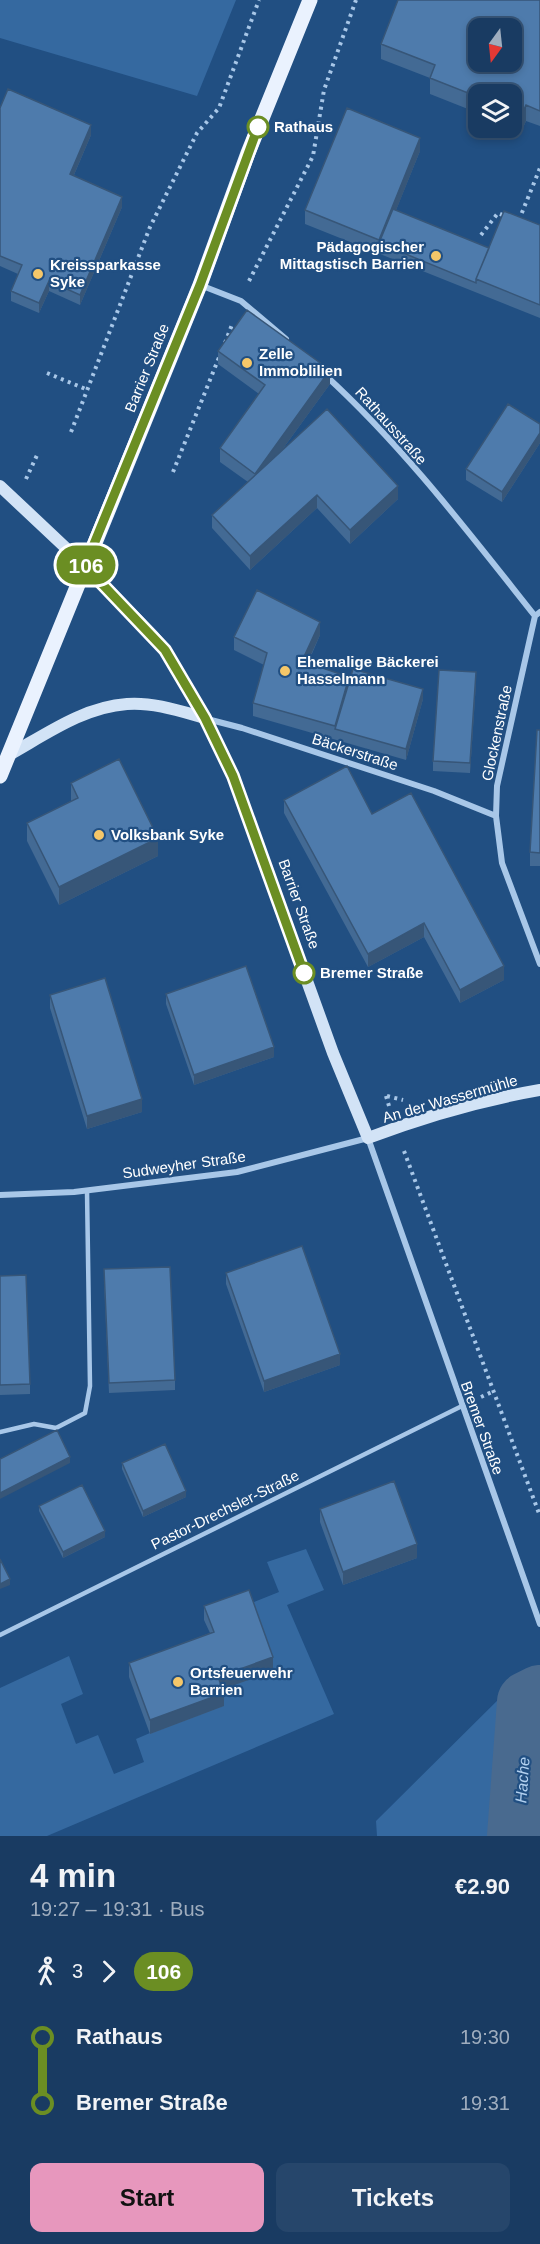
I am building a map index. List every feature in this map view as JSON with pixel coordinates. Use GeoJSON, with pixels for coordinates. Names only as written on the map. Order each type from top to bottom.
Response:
{"type":"FeatureCollection","features":[{"type":"Feature","properties":{"kind":"main road","name":"Barrier Straße"},"geometry":{"type":"LineString","coordinates":[[85,566],[200,285],[248,153],[310,0]]}},
{"type":"Feature","properties":{"kind":"main road"},"geometry":{"type":"LineString","coordinates":[[0,776],[85,566]]}},
{"type":"Feature","properties":{"kind":"street"},"geometry":{"type":"LineString","coordinates":[[200,285],[241,302],[288,341]]}},
{"type":"Feature","properties":{"kind":"street","name":"Rathausstraße"},"geometry":{"type":"LineString","coordinates":[[321,372],[363,410],[537,614]]}},
{"type":"Feature","properties":{"kind":"street"},"geometry":{"type":"LineString","coordinates":[[0,486],[85,566]]}},
{"type":"Feature","properties":{"kind":"street","name":"Barrier Straße"},"geometry":{"type":"LineString","coordinates":[[85,566],[165,650],[205,718],[233,776],[333,1053],[368,1138]]}},
{"type":"Feature","properties":{"kind":"street","name":"Glockenstraße"},"geometry":{"type":"LineString","coordinates":[[537,614],[496,786],[496,816],[502,863],[540,964]]}},
{"type":"Feature","properties":{"kind":"street"},"geometry":{"type":"LineString","coordinates":[[7,756],[97,709],[127,704],[153,705],[205,718]]}},
{"type":"Feature","properties":{"kind":"street","name":"Bäckerstraße"},"geometry":{"type":"LineString","coordinates":[[205,718],[423,787],[496,816]]}},
{"type":"Feature","properties":{"kind":"street","name":"An der Wassermühle"},"geometry":{"type":"LineString","coordinates":[[368,1138],[505,1096],[540,1090]]}},
{"type":"Feature","properties":{"kind":"street","name":"Sudweyher Straße"},"geometry":{"type":"LineString","coordinates":[[0,1195],[87,1191],[237,1172],[368,1138]]}},
{"type":"Feature","properties":{"kind":"street","name":"Bremer Straße"},"geometry":{"type":"LineString","coordinates":[[368,1138],[540,1624]]}},
{"type":"Feature","properties":{"kind":"lane"},"geometry":{"type":"LineString","coordinates":[[0,1432],[34,1424],[56,1428],[85,1413],[90,1386],[87,1191]]}},
{"type":"Feature","properties":{"kind":"lane","name":"Pastor-Drechsler-Straße"},"geometry":{"type":"LineString","coordinates":[[0,1635],[462,1406]]}},
{"type":"Feature","properties":{"kind":"path"},"geometry":{"type":"LineString","coordinates":[[71,432],[150,227],[197,132],[219,108],[259,0]]}},
{"type":"Feature","properties":{"kind":"path"},"geometry":{"type":"LineString","coordinates":[[224,344],[253,272],[313,156],[324,90],[356,0]]}},
{"type":"Feature","properties":{"kind":"path"},"geometry":{"type":"LineString","coordinates":[[481,235],[498,213],[518,222],[540,168]]}},
{"type":"Feature","properties":{"kind":"path"},"geometry":{"type":"LineString","coordinates":[[173,472],[220,355]]}},
{"type":"Feature","properties":{"kind":"path"},"geometry":{"type":"LineString","coordinates":[[47,373],[88,390]]}},
{"type":"Feature","properties":{"kind":"path"},"geometry":{"type":"LineString","coordinates":[[395,1128],[540,1516]]}},
{"type":"Feature","properties":{"kind":"shaded area"},"geometry":{"type":"Polygon","coordinates":[[[0,0],[236,0],[197,96],[0,38],[0,0]]]}},
{"type":"Feature","properties":{"kind":"shaded area"},"geometry":{"type":"Polygon","coordinates":[[[306,1549],[324,1590],[287,1605],[334,1714],[47,1836],[0,1836],[0,1688],[69,1656],[83,1694],[61,1704],[76,1744],[98,1735],[114,1774],[144,1762],[136,1739],[150,1733],[218,1691],[249,1604],[279,1592],[267,1562],[306,1549]]]}},
{"type":"Feature","properties":{"kind":"shaded area"},"geometry":{"type":"Polygon","coordinates":[[[513,1685],[540,1753],[540,1836],[377,1836],[376,1821],[513,1685]]]}},
{"type":"Feature","properties":{"kind":"building"},"geometry":{"type":"Polygon","coordinates":[[[398,0],[540,0],[540,111],[526,105],[522,114],[522,84],[468,84],[468,93],[430,78],[435,65],[381,44],[398,0]]]}},
{"type":"Feature","properties":{"kind":"building"},"geometry":{"type":"Polygon","coordinates":[[[8,89],[91,125],[70,174],[122,197],[80,295],[49,281],[39,303],[11,291],[22,265],[0,256],[0,108],[8,89]]]}},
{"type":"Feature","properties":{"kind":"building"},"geometry":{"type":"Polygon","coordinates":[[[347,108],[420,138],[379,240],[305,210],[347,108]]]}},
{"type":"Feature","properties":{"kind":"building"},"geometry":{"type":"Polygon","coordinates":[[[393,209],[489,248],[476,283],[379,243],[393,209]]]}},
{"type":"Feature","properties":{"kind":"building"},"geometry":{"type":"Polygon","coordinates":[[[504,211],[540,225],[540,305],[476,279],[504,211]]]}},
{"type":"Feature","properties":{"kind":"building"},"geometry":{"type":"Polygon","coordinates":[[[247,310],[330,370],[255,474],[220,448],[265,385],[218,351],[247,310]]]}},
{"type":"Feature","properties":{"kind":"building"},"geometry":{"type":"Polygon","coordinates":[[[508,404],[540,424],[540,433],[502,492],[466,469],[508,404]]]}},
{"type":"Feature","properties":{"kind":"building"},"geometry":{"type":"Polygon","coordinates":[[[327,409],[398,486],[350,530],[317,495],[250,556],[212,515],[327,409]]]}},
{"type":"Feature","properties":{"kind":"building","name":"Ehemalige Bäckerei Hasselmann"},"geometry":{"type":"Polygon","coordinates":[[[257,590],[320,622],[302,661],[349,677],[335,726],[253,703],[267,653],[234,637],[257,590]]]}},
{"type":"Feature","properties":{"kind":"building"},"geometry":{"type":"Polygon","coordinates":[[[353,669],[423,689],[406,749],[335,729],[353,669]]]}},
{"type":"Feature","properties":{"kind":"building"},"geometry":{"type":"Polygon","coordinates":[[[439,670],[476,672],[470,763],[433,761],[439,670]]]}},
{"type":"Feature","properties":{"kind":"building"},"geometry":{"type":"Polygon","coordinates":[[[537,730],[540,730],[540,853],[530,852],[537,730]]]}},
{"type":"Feature","properties":{"kind":"building"},"geometry":{"type":"Polygon","coordinates":[[[119,759],[158,838],[59,887],[27,823],[78,798],[71,783],[119,759]]]}},
{"type":"Feature","properties":{"kind":"building"},"geometry":{"type":"Polygon","coordinates":[[[347,766],[372,814],[411,793],[504,966],[460,990],[424,923],[368,954],[284,800],[347,766]]]}},
{"type":"Feature","properties":{"kind":"building"},"geometry":{"type":"Polygon","coordinates":[[[246,966],[274,1047],[194,1075],[166,994],[246,966]]]}},
{"type":"Feature","properties":{"kind":"building"},"geometry":{"type":"Polygon","coordinates":[[[105,978],[142,1099],[87,1116],[50,995],[105,978]]]}},
{"type":"Feature","properties":{"kind":"building"},"geometry":{"type":"Polygon","coordinates":[[[302,1246],[340,1354],[264,1381],[226,1273],[302,1246]]]}},
{"type":"Feature","properties":{"kind":"building"},"geometry":{"type":"Polygon","coordinates":[[[170,1267],[175,1380],[109,1383],[104,1269],[170,1267]]]}},
{"type":"Feature","properties":{"kind":"building"},"geometry":{"type":"Polygon","coordinates":[[[26,1275],[30,1384],[0,1385],[0,1276],[26,1275]]]}},
{"type":"Feature","properties":{"kind":"building"},"geometry":{"type":"Polygon","coordinates":[[[57,1430],[70,1457],[0,1493],[0,1459],[57,1430]]]}},
{"type":"Feature","properties":{"kind":"building"},"geometry":{"type":"Polygon","coordinates":[[[165,1444],[186,1491],[143,1511],[122,1463],[165,1444]]]}},
{"type":"Feature","properties":{"kind":"building"},"geometry":{"type":"Polygon","coordinates":[[[394,1481],[417,1544],[343,1572],[320,1509],[394,1481]]]}},
{"type":"Feature","properties":{"kind":"building"},"geometry":{"type":"Polygon","coordinates":[[[82,1485],[105,1531],[63,1552],[39,1506],[82,1485]]]}},
{"type":"Feature","properties":{"kind":"building"},"geometry":{"type":"Polygon","coordinates":[[[0,1559],[10,1579],[0,1584],[0,1559]]]}},
{"type":"Feature","properties":{"kind":"building"},"geometry":{"type":"Polygon","coordinates":[[[249,1590],[273,1657],[218,1677],[224,1693],[150,1720],[129,1663],[214,1632],[204,1606],[249,1590]]]}},
{"type":"Feature","properties":{"kind":"waterway","name":"Hache"},"geometry":{"type":"LineString","coordinates":[[518,1836],[528,1702],[540,1696]]}},
{"type":"Feature","properties":{"kind":"bus line","name":"106"},"geometry":{"type":"LineString","coordinates":[[258,127],[200,285],[85,566],[165,650],[205,718],[248,813],[304,973]]}},
{"type":"Feature","properties":{"kind":"place","name":"Rathaus"},"geometry":{"type":"Point","coordinates":[258,127]}},
{"type":"Feature","properties":{"kind":"place","name":"Pädagogischer Mittagstisch Barrien"},"geometry":{"type":"Point","coordinates":[436,256]}},
{"type":"Feature","properties":{"kind":"place","name":"Kreissparkasse Syke"},"geometry":{"type":"Point","coordinates":[38,274]}},
{"type":"Feature","properties":{"kind":"place","name":"Zelle Immoblilien"},"geometry":{"type":"Point","coordinates":[247,363]}},
{"type":"Feature","properties":{"kind":"place","name":"Ehemalige Bäckerei Hasselmann"},"geometry":{"type":"Point","coordinates":[285,671]}},
{"type":"Feature","properties":{"kind":"place","name":"Volksbank Syke"},"geometry":{"type":"Point","coordinates":[99,835]}},
{"type":"Feature","properties":{"kind":"place","name":"Bremer Straße"},"geometry":{"type":"Point","coordinates":[304,973]}},
{"type":"Feature","properties":{"kind":"place","name":"Ortsfeuerwehr Barrien"},"geometry":{"type":"Point","coordinates":[178,1682]}}]}
